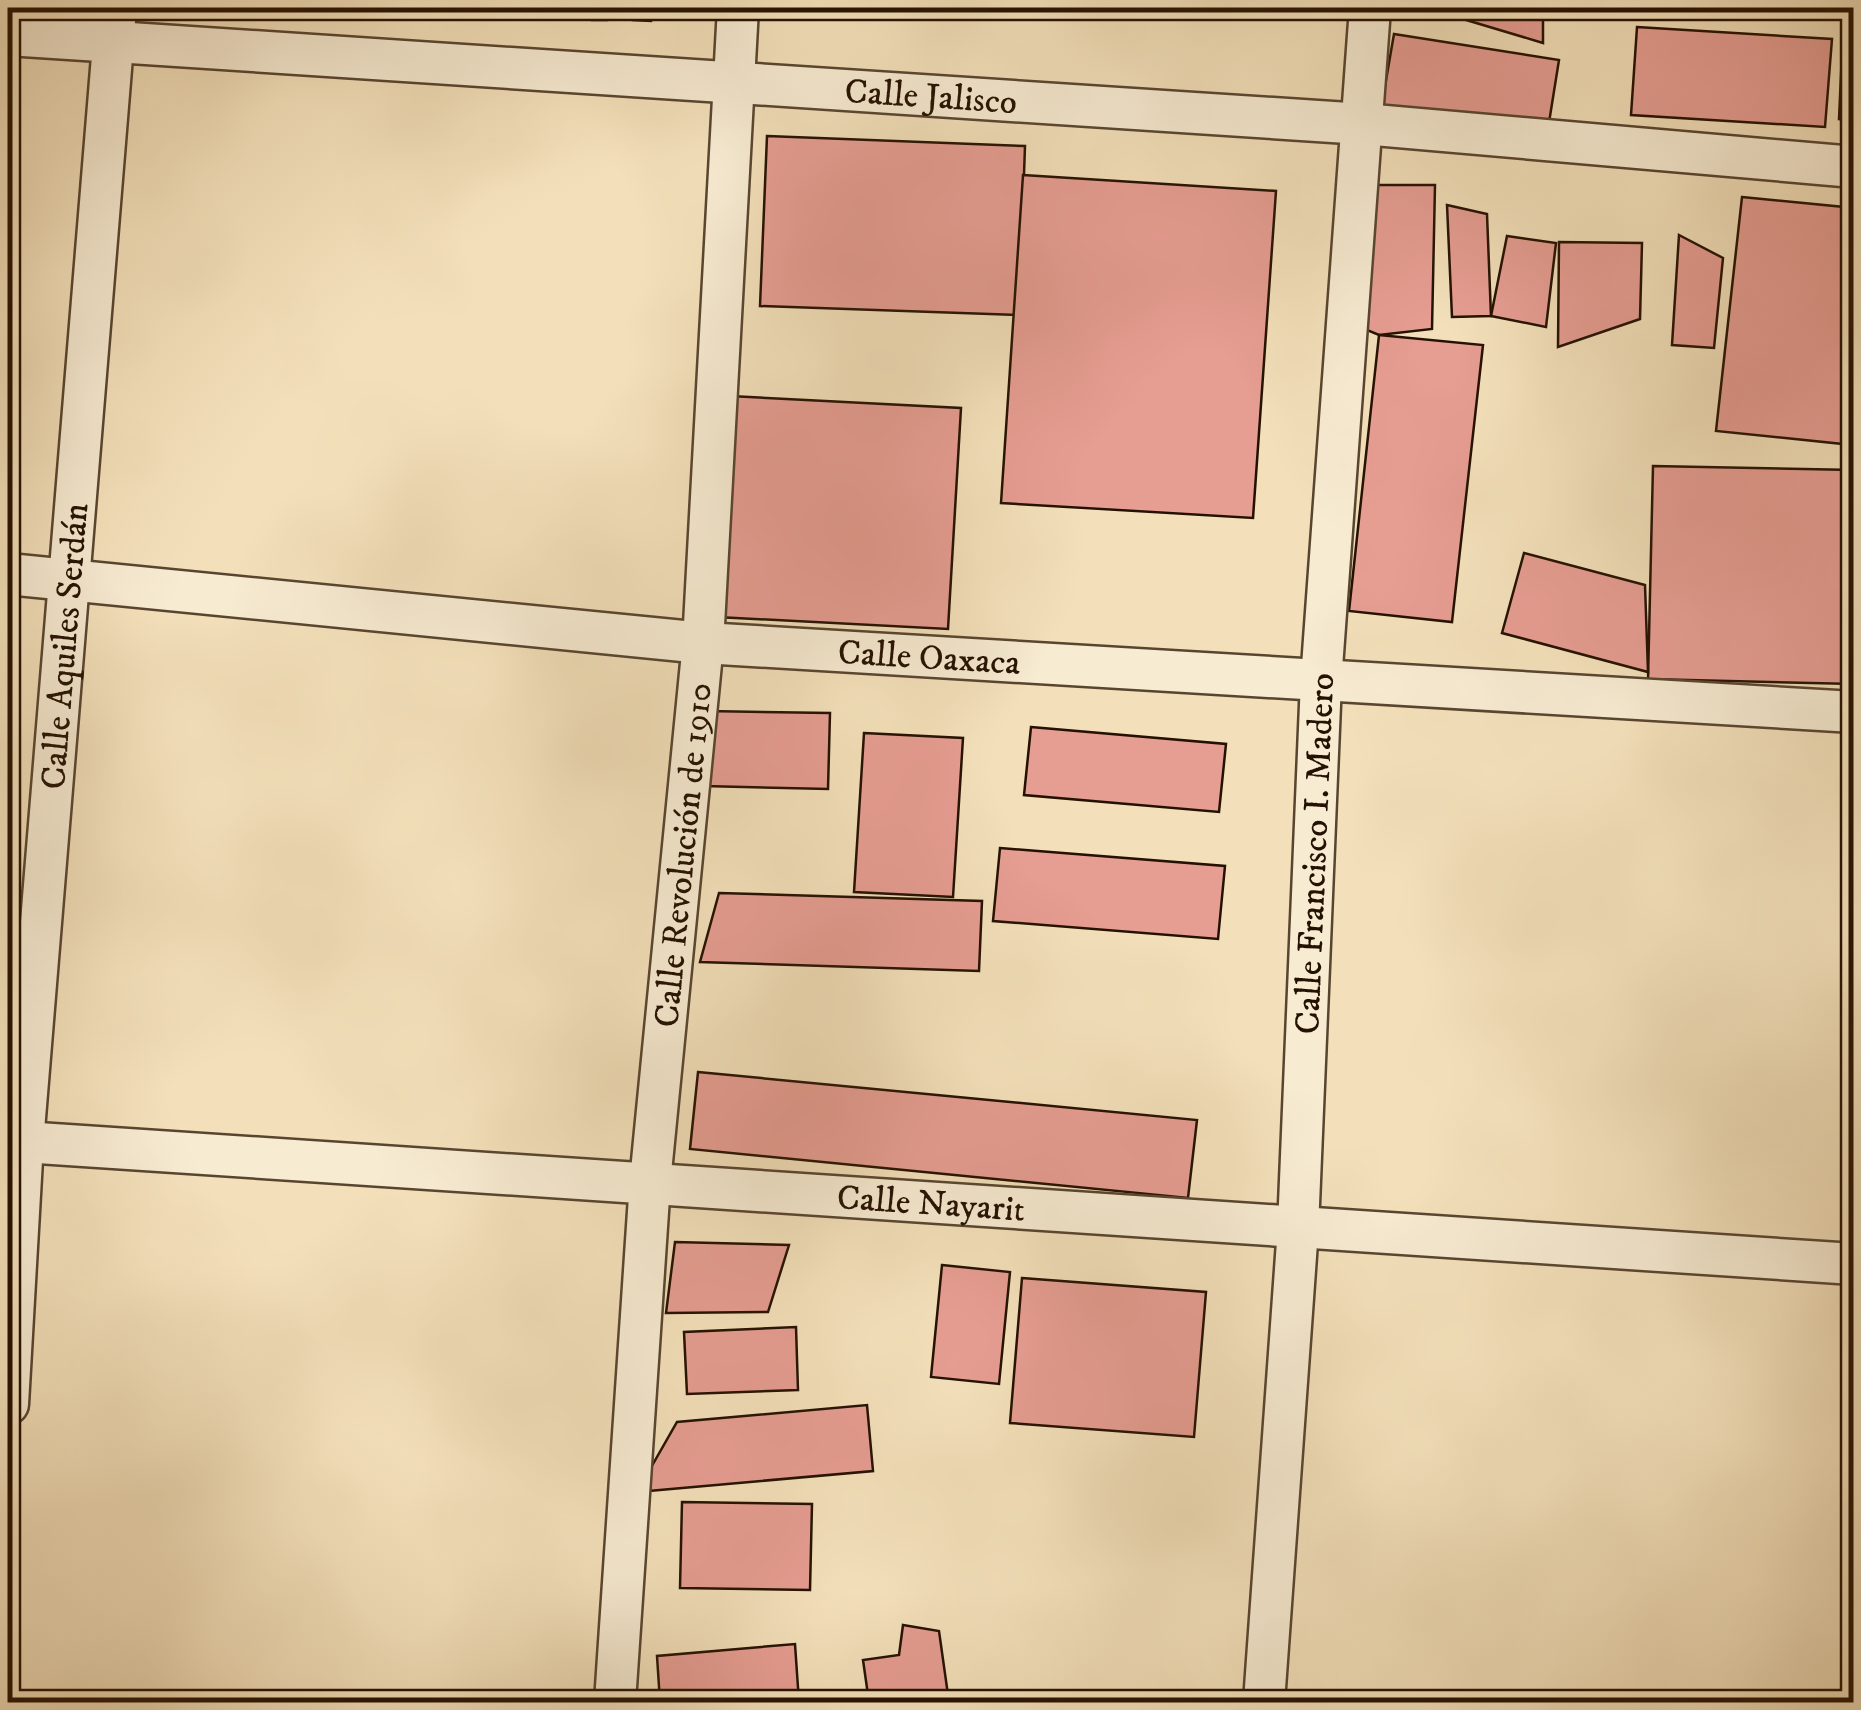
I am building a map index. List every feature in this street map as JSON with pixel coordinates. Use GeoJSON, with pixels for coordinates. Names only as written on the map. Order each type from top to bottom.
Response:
{"type":"FeatureCollection","features":[{"type":"Feature","properties":{"kind":"street","name":"Calle Revolución de 1910"},"geometry":{"type":"LineString","coordinates":[[615,1702],[650,1182],[703,643],[738,8]]}},
{"type":"Feature","properties":{"kind":"street","name":"Calle Francisco I. Madero"},"geometry":{"type":"LineString","coordinates":[[1264,1702],[1298,1228],[1321,681],[1370,8]]}},
{"type":"Feature","properties":{"kind":"street","name":"Calle Jalisco"},"geometry":{"type":"LineString","coordinates":[[8,35],[116,24],[732,84],[1363,124],[1854,168]]}},
{"type":"Feature","properties":{"kind":"street","name":"Calle Aquiles Serdán"},"geometry":{"type":"LineString","coordinates":[[8,1404],[15,1142],[116,24]]}},
{"type":"Feature","properties":{"kind":"street","name":"Calle Oaxaca"},"geometry":{"type":"LineString","coordinates":[[8,574],[703,643],[1854,712]]}},
{"type":"Feature","properties":{"kind":"street","name":"Calle Nayarit"},"geometry":{"type":"LineString","coordinates":[[15,1142],[1854,1264]]}},
{"type":"Feature","properties":{"kind":"building"},"geometry":{"type":"Polygon","coordinates":[[[461,8],[499,8],[498,19],[460,18],[461,8]]]}},
{"type":"Feature","properties":{"kind":"building"},"geometry":{"type":"Polygon","coordinates":[[[549,8],[564,8],[564,18],[548,18],[549,8]]]}},
{"type":"Feature","properties":{"kind":"building"},"geometry":{"type":"Polygon","coordinates":[[[592,8],[608,8],[607,20],[592,20],[592,8]]]}},
{"type":"Feature","properties":{"kind":"building"},"geometry":{"type":"Polygon","coordinates":[[[634,8],[652,8],[651,21],[633,20],[634,8]]]}},
{"type":"Feature","properties":{"kind":"building"},"geometry":{"type":"Polygon","coordinates":[[[1426,8],[1543,8],[1543,43],[1426,8]]]}},
{"type":"Feature","properties":{"kind":"building"},"geometry":{"type":"Polygon","coordinates":[[[1844,8],[1854,8],[1854,120],[1839,119],[1844,8]]]}},
{"type":"Feature","properties":{"kind":"building"},"geometry":{"type":"Polygon","coordinates":[[[1637,27],[1832,39],[1825,127],[1631,115],[1637,27]]]}},
{"type":"Feature","properties":{"kind":"building"},"geometry":{"type":"Polygon","coordinates":[[[1394,34],[1559,60],[1547,135],[1381,109],[1394,34]]]}},
{"type":"Feature","properties":{"kind":"building"},"geometry":{"type":"Polygon","coordinates":[[[767,136],[1025,146],[1019,315],[760,306],[767,136]]]}},
{"type":"Feature","properties":{"kind":"building"},"geometry":{"type":"Polygon","coordinates":[[[1023,175],[1276,191],[1253,518],[1001,503],[1023,175]]]}},
{"type":"Feature","properties":{"kind":"building"},"geometry":{"type":"Polygon","coordinates":[[[1365,185],[1435,185],[1432,329],[1379,335],[1362,328],[1365,185]]]}},
{"type":"Feature","properties":{"kind":"building"},"geometry":{"type":"Polygon","coordinates":[[[1742,197],[1854,208],[1853,445],[1716,431],[1742,197]]]}},
{"type":"Feature","properties":{"kind":"building"},"geometry":{"type":"Polygon","coordinates":[[[1447,205],[1487,214],[1491,316],[1452,317],[1447,205]]]}},
{"type":"Feature","properties":{"kind":"building"},"geometry":{"type":"Polygon","coordinates":[[[1679,235],[1723,258],[1714,348],[1672,345],[1679,235]]]}},
{"type":"Feature","properties":{"kind":"building"},"geometry":{"type":"Polygon","coordinates":[[[1507,236],[1556,243],[1546,327],[1491,316],[1507,236]]]}},
{"type":"Feature","properties":{"kind":"building"},"geometry":{"type":"Polygon","coordinates":[[[1559,242],[1642,243],[1640,319],[1558,347],[1559,242]]]}},
{"type":"Feature","properties":{"kind":"building"},"geometry":{"type":"Polygon","coordinates":[[[1379,335],[1483,345],[1452,622],[1349,611],[1379,335]]]}},
{"type":"Feature","properties":{"kind":"building"},"geometry":{"type":"Polygon","coordinates":[[[730,396],[961,408],[948,629],[717,617],[730,396]]]}},
{"type":"Feature","properties":{"kind":"building"},"geometry":{"type":"Polygon","coordinates":[[[1653,466],[1854,470],[1854,684],[1648,679],[1653,466]]]}},
{"type":"Feature","properties":{"kind":"building"},"geometry":{"type":"Polygon","coordinates":[[[1524,553],[1645,585],[1648,672],[1502,633],[1524,553]]]}},
{"type":"Feature","properties":{"kind":"building"},"geometry":{"type":"Polygon","coordinates":[[[706,711],[830,713],[828,789],[704,786],[706,711]]]}},
{"type":"Feature","properties":{"kind":"building"},"geometry":{"type":"Polygon","coordinates":[[[1031,727],[1226,744],[1219,812],[1024,795],[1031,727]]]}},
{"type":"Feature","properties":{"kind":"building"},"geometry":{"type":"Polygon","coordinates":[[[864,733],[963,738],[953,897],[854,892],[864,733]]]}},
{"type":"Feature","properties":{"kind":"building"},"geometry":{"type":"Polygon","coordinates":[[[1000,848],[1225,866],[1218,939],[993,921],[1000,848]]]}},
{"type":"Feature","properties":{"kind":"building"},"geometry":{"type":"Polygon","coordinates":[[[719,893],[982,901],[979,971],[700,962],[719,893]]]}},
{"type":"Feature","properties":{"kind":"building"},"geometry":{"type":"Polygon","coordinates":[[[698,1072],[1197,1120],[1188,1198],[690,1149],[698,1072]]]}},
{"type":"Feature","properties":{"kind":"building"},"geometry":{"type":"Polygon","coordinates":[[[675,1242],[789,1245],[768,1312],[666,1313],[675,1242]]]}},
{"type":"Feature","properties":{"kind":"building"},"geometry":{"type":"Polygon","coordinates":[[[942,1265],[1010,1272],[999,1384],[931,1377],[942,1265]]]}},
{"type":"Feature","properties":{"kind":"building"},"geometry":{"type":"Polygon","coordinates":[[[1022,1278],[1206,1292],[1194,1437],[1010,1423],[1022,1278]]]}},
{"type":"Feature","properties":{"kind":"building"},"geometry":{"type":"Polygon","coordinates":[[[796,1327],[798,1390],[687,1394],[684,1332],[796,1327]]]}},
{"type":"Feature","properties":{"kind":"building"},"geometry":{"type":"Polygon","coordinates":[[[867,1405],[873,1471],[637,1492],[677,1422],[867,1405]]]}},
{"type":"Feature","properties":{"kind":"building"},"geometry":{"type":"Polygon","coordinates":[[[682,1502],[812,1504],[810,1590],[680,1588],[682,1502]]]}},
{"type":"Feature","properties":{"kind":"building"},"geometry":{"type":"Polygon","coordinates":[[[903,1625],[939,1631],[949,1702],[869,1702],[863,1660],[899,1655],[903,1625]]]}},
{"type":"Feature","properties":{"kind":"building"},"geometry":{"type":"Polygon","coordinates":[[[795,1644],[799,1702],[660,1702],[657,1656],[795,1644]]]}}]}
